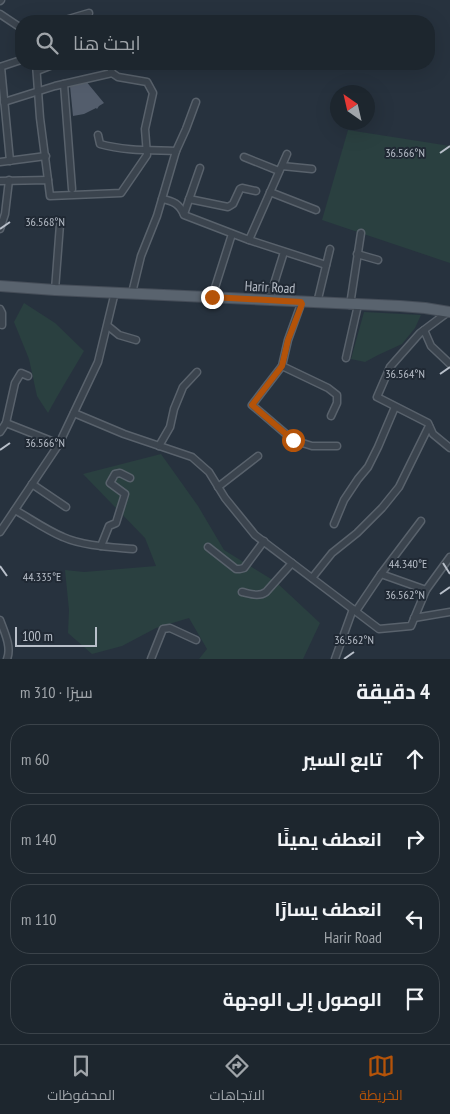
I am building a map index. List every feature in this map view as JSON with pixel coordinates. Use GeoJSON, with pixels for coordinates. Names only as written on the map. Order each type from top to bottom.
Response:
{"type":"FeatureCollection","features":[{"type":"Feature","properties":{"kind":"main road","name":"Harir Road"},"geometry":{"type":"LineString","coordinates":[[0,286],[425,308],[449,312]]}},
{"type":"Feature","properties":{"kind":"street"},"geometry":{"type":"LineString","coordinates":[[78,15],[88,11],[90,15]]}},
{"type":"Feature","properties":{"kind":"street"},"geometry":{"type":"LineString","coordinates":[[0,14],[15,24]]}},
{"type":"Feature","properties":{"kind":"street"},"geometry":{"type":"LineString","coordinates":[[10,161],[0,67],[15,62]]}},
{"type":"Feature","properties":{"kind":"street"},"geometry":{"type":"LineString","coordinates":[[37,70],[40,118],[50,196],[121,193],[148,155],[145,129],[153,93],[147,82],[118,77],[111,70]]}},
{"type":"Feature","properties":{"kind":"street"},"geometry":{"type":"LineString","coordinates":[[4,102],[64,84],[112,73]]}},
{"type":"Feature","properties":{"kind":"street"},"geometry":{"type":"LineString","coordinates":[[64,84],[72,189]]}},
{"type":"Feature","properties":{"kind":"street"},"geometry":{"type":"LineString","coordinates":[[132,293],[141,256],[162,198],[176,151],[196,102]]}},
{"type":"Feature","properties":{"kind":"street"},"geometry":{"type":"LineString","coordinates":[[98,135],[100,144],[134,149],[176,151]]}},
{"type":"Feature","properties":{"kind":"street"},"geometry":{"type":"LineString","coordinates":[[249,240],[287,154]]}},
{"type":"Feature","properties":{"kind":"street"},"geometry":{"type":"LineString","coordinates":[[0,162],[46,156]]}},
{"type":"Feature","properties":{"kind":"street"},"geometry":{"type":"LineString","coordinates":[[244,157],[281,168],[312,169]]}},
{"type":"Feature","properties":{"kind":"street"},"geometry":{"type":"LineString","coordinates":[[184,215],[200,168]]}},
{"type":"Feature","properties":{"kind":"street"},"geometry":{"type":"LineString","coordinates":[[0,229],[9,180]]}},
{"type":"Feature","properties":{"kind":"street"},"geometry":{"type":"LineString","coordinates":[[0,181],[48,180]]}},
{"type":"Feature","properties":{"kind":"street"},"geometry":{"type":"LineString","coordinates":[[189,199],[228,207],[233,204],[240,189],[256,191]]}},
{"type":"Feature","properties":{"kind":"street"},"geometry":{"type":"LineString","coordinates":[[270,192],[316,210]]}},
{"type":"Feature","properties":{"kind":"street"},"geometry":{"type":"LineString","coordinates":[[162,198],[177,204],[182,208],[184,215]]}},
{"type":"Feature","properties":{"kind":"street"},"geometry":{"type":"LineString","coordinates":[[184,215],[249,240],[326,265]]}},
{"type":"Feature","properties":{"kind":"street"},"geometry":{"type":"LineString","coordinates":[[55,290],[60,224]]}},
{"type":"Feature","properties":{"kind":"street"},"geometry":{"type":"LineString","coordinates":[[346,358],[354,305],[360,233]]}},
{"type":"Feature","properties":{"kind":"street"},"geometry":{"type":"LineString","coordinates":[[212,297],[232,234]]}},
{"type":"Feature","properties":{"kind":"street"},"geometry":{"type":"LineString","coordinates":[[317,303],[330,249]]}},
{"type":"Feature","properties":{"kind":"street"},"geometry":{"type":"LineString","coordinates":[[268,300],[284,252]]}},
{"type":"Feature","properties":{"kind":"street"},"geometry":{"type":"LineString","coordinates":[[357,254],[378,260]]}},
{"type":"Feature","properties":{"kind":"street"},"geometry":{"type":"LineString","coordinates":[[0,532],[2,524],[15,510],[59,444],[74,413],[98,362],[116,292]]}},
{"type":"Feature","properties":{"kind":"street"},"geometry":{"type":"LineString","coordinates":[[301,302],[302,304],[288,340],[282,366],[252,405],[293,440],[312,446],[338,446]]}},
{"type":"Feature","properties":{"kind":"street"},"geometry":{"type":"LineString","coordinates":[[0,310],[2,313],[2,325]]}},
{"type":"Feature","properties":{"kind":"street"},"geometry":{"type":"LineString","coordinates":[[449,312],[420,333],[390,367],[377,397],[428,423],[433,434],[450,448]]}},
{"type":"Feature","properties":{"kind":"street"},"geometry":{"type":"LineString","coordinates":[[108,326],[119,335],[136,340]]}},
{"type":"Feature","properties":{"kind":"street"},"geometry":{"type":"LineString","coordinates":[[424,330],[431,346],[450,364]]}},
{"type":"Feature","properties":{"kind":"street"},"geometry":{"type":"LineString","coordinates":[[282,366],[328,388],[336,395],[337,403],[330,416]]}},
{"type":"Feature","properties":{"kind":"street"},"geometry":{"type":"LineString","coordinates":[[159,446],[170,427],[174,409],[183,387],[197,372]]}},
{"type":"Feature","properties":{"kind":"street"},"geometry":{"type":"LineString","coordinates":[[0,432],[6,423],[15,383],[21,373],[28,376]]}},
{"type":"Feature","properties":{"kind":"street"},"geometry":{"type":"LineString","coordinates":[[334,524],[344,500],[358,478],[368,467],[395,406]]}},
{"type":"Feature","properties":{"kind":"street"},"geometry":{"type":"LineString","coordinates":[[74,413],[124,434],[192,457],[209,472],[225,498],[255,535],[379,629],[411,626],[426,590],[450,559]]}},
{"type":"Feature","properties":{"kind":"street"},"geometry":{"type":"LineString","coordinates":[[6,423],[59,444]]}},
{"type":"Feature","properties":{"kind":"street"},"geometry":{"type":"LineString","coordinates":[[312,578],[332,554],[382,508],[398,487],[429,426]]}},
{"type":"Feature","properties":{"kind":"street"},"geometry":{"type":"LineString","coordinates":[[218,487],[258,456]]}},
{"type":"Feature","properties":{"kind":"street"},"geometry":{"type":"LineString","coordinates":[[101,546],[109,526],[116,523],[125,494],[110,483],[115,474],[120,473],[130,478]]}},
{"type":"Feature","properties":{"kind":"street"},"geometry":{"type":"LineString","coordinates":[[32,484],[66,506]]}},
{"type":"Feature","properties":{"kind":"street"},"geometry":{"type":"LineString","coordinates":[[15,510],[64,538],[101,546],[133,549]]}},
{"type":"Feature","properties":{"kind":"street"},"geometry":{"type":"LineString","coordinates":[[335,659],[355,610],[421,520]]}},
{"type":"Feature","properties":{"kind":"street"},"geometry":{"type":"LineString","coordinates":[[208,547],[236,569],[240,569],[244,568],[264,541]]}},
{"type":"Feature","properties":{"kind":"street"},"geometry":{"type":"LineString","coordinates":[[242,592],[263,595],[292,563]]}},
{"type":"Feature","properties":{"kind":"street"},"geometry":{"type":"LineString","coordinates":[[381,574],[426,590]]}},
{"type":"Feature","properties":{"kind":"street"},"geometry":{"type":"LineString","coordinates":[[414,618],[450,612]]}},
{"type":"Feature","properties":{"kind":"street"},"geometry":{"type":"LineString","coordinates":[[0,620],[9,648],[10,658]]}},
{"type":"Feature","properties":{"kind":"street"},"geometry":{"type":"LineString","coordinates":[[151,659],[163,629],[170,628],[196,640]]}},
{"type":"Feature","properties":{"kind":"green space"},"geometry":{"type":"Polygon","coordinates":[[[348,130],[450,146],[450,263],[322,220],[348,130]]]}},
{"type":"Feature","properties":{"kind":"green space"},"geometry":{"type":"Polygon","coordinates":[[[24,303],[55,323],[84,351],[48,413],[37,396],[29,359],[14,322],[24,303]]]}},
{"type":"Feature","properties":{"kind":"green space"},"geometry":{"type":"Polygon","coordinates":[[[364,312],[421,315],[415,328],[402,344],[365,362],[351,359],[364,312]]]}},
{"type":"Feature","properties":{"kind":"green space"},"geometry":{"type":"Polygon","coordinates":[[[161,454],[198,506],[224,550],[276,582],[320,623],[303,659],[199,659],[207,649],[189,618],[156,628],[122,646],[92,654],[68,633],[69,610],[65,570],[84,572],[156,566],[145,538],[83,474],[161,454]]]}},
{"type":"Feature","properties":{"kind":"building"},"geometry":{"type":"Polygon","coordinates":[[[85,80],[104,103],[97,109],[73,116],[70,86],[85,80]]]}},
{"type":"Feature","properties":{"kind":"route"},"geometry":{"type":"LineString","coordinates":[[212,297],[301,302],[302,304],[288,340],[282,366],[252,405],[293,440]]}}]}
